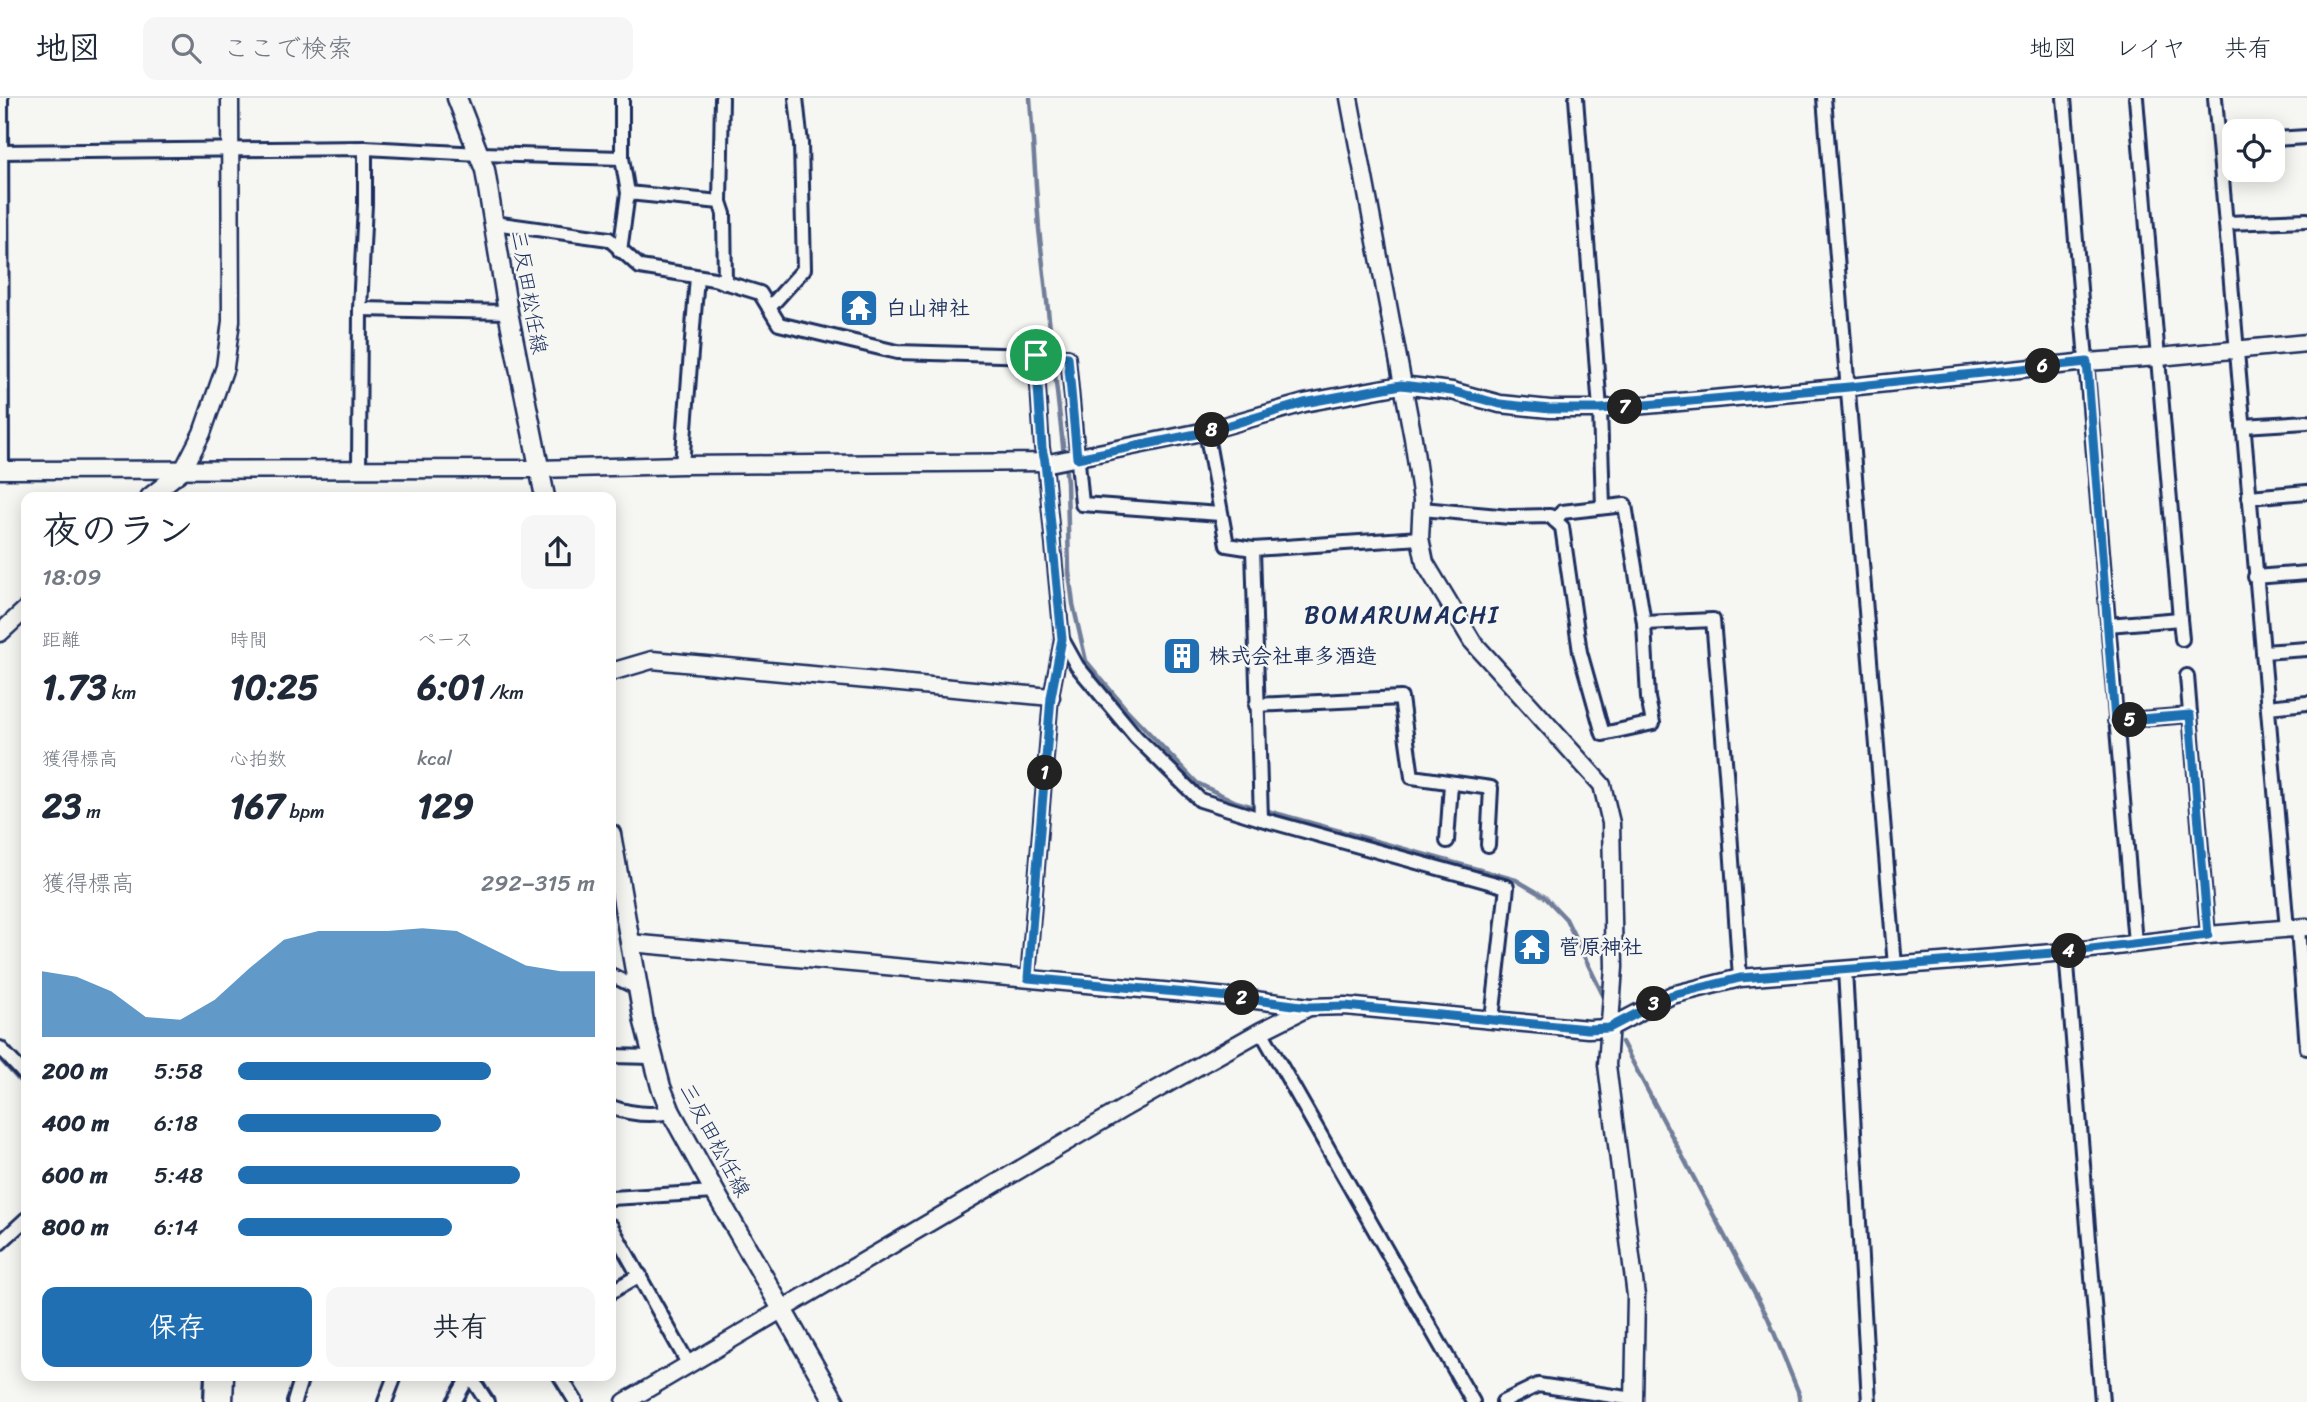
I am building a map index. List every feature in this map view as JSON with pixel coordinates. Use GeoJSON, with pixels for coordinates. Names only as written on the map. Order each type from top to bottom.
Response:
{"type":"FeatureCollection","features":[{"type":"Feature","properties":{"kind":"main road","name":"三反田松任線"},"geometry":{"type":"LineString","coordinates":[[457,98],[485,170],[508,312],[544,492]]}},
{"type":"Feature","properties":{"kind":"main road","name":"三反田松任線"},"geometry":{"type":"LineString","coordinates":[[616,872],[652,1057],[671,1112],[835,1402]]}},
{"type":"Feature","properties":{"kind":"street"},"geometry":{"type":"LineString","coordinates":[[1,98],[1,470],[539,470],[682,465],[1062,461],[1206,432],[1304,403],[1401,385],[1452,391],[1500,404],[1550,409],[1600,409],[2307,343]]}},
{"type":"Feature","properties":{"kind":"street"},"geometry":{"type":"LineString","coordinates":[[155,492],[183,470],[202,433],[225,367],[231,321],[230,98]]}},
{"type":"Feature","properties":{"kind":"street"},"geometry":{"type":"LineString","coordinates":[[620,251],[628,192],[622,158],[622,98]]}},
{"type":"Feature","properties":{"kind":"street"},"geometry":{"type":"LineString","coordinates":[[722,98],[720,202],[724,214],[725,283]]}},
{"type":"Feature","properties":{"kind":"street"},"geometry":{"type":"LineString","coordinates":[[769,308],[804,270],[801,145],[796,98]]}},
{"type":"Feature","properties":{"kind":"street"},"geometry":{"type":"LineString","coordinates":[[1349,98],[1415,450],[1422,509],[1420,538],[1425,563],[1472,641],[1602,785],[1611,823],[1614,967],[1607,1065],[1636,1296],[1634,1400],[1538,1385],[1503,1402]]}},
{"type":"Feature","properties":{"kind":"street"},"geometry":{"type":"LineString","coordinates":[[1576,98],[1600,409],[1603,507]]}},
{"type":"Feature","properties":{"kind":"street"},"geometry":{"type":"LineString","coordinates":[[1824,98],[1895,966]]}},
{"type":"Feature","properties":{"kind":"street"},"geometry":{"type":"LineString","coordinates":[[2064,98],[2135,943]]}},
{"type":"Feature","properties":{"kind":"street"},"geometry":{"type":"LineString","coordinates":[[2136,98],[2182,639]]}},
{"type":"Feature","properties":{"kind":"street"},"geometry":{"type":"LineString","coordinates":[[2215,98],[2238,348],[2255,578],[2298,928],[2307,1048]]}},
{"type":"Feature","properties":{"kind":"street"},"geometry":{"type":"LineString","coordinates":[[2285,138],[2307,137]]}},
{"type":"Feature","properties":{"kind":"street"},"geometry":{"type":"LineString","coordinates":[[1,152],[365,148],[622,158]]}},
{"type":"Feature","properties":{"kind":"street"},"geometry":{"type":"LineString","coordinates":[[359,470],[365,148]]}},
{"type":"Feature","properties":{"kind":"street"},"geometry":{"type":"LineString","coordinates":[[628,192],[720,202]]}},
{"type":"Feature","properties":{"kind":"street"},"geometry":{"type":"LineString","coordinates":[[2227,223],[2307,220]]}},
{"type":"Feature","properties":{"kind":"street"},"geometry":{"type":"LineString","coordinates":[[494,223],[609,239],[640,267],[725,283],[760,293],[779,324],[897,352],[1068,357],[1062,461],[1062,639],[1051,697],[1028,978]]}},
{"type":"Feature","properties":{"kind":"street"},"geometry":{"type":"LineString","coordinates":[[682,465],[697,277]]}},
{"type":"Feature","properties":{"kind":"street"},"geometry":{"type":"LineString","coordinates":[[360,309],[508,312]]}},
{"type":"Feature","properties":{"kind":"street"},"geometry":{"type":"LineString","coordinates":[[1039,355],[1042,448],[1062,461],[1082,504],[1220,514]]}},
{"type":"Feature","properties":{"kind":"street"},"geometry":{"type":"LineString","coordinates":[[2244,426],[2307,422]]}},
{"type":"Feature","properties":{"kind":"street"},"geometry":{"type":"LineString","coordinates":[[1206,432],[1227,545],[1254,549],[1420,538]]}},
{"type":"Feature","properties":{"kind":"street"},"geometry":{"type":"LineString","coordinates":[[2249,497],[2307,492]]}},
{"type":"Feature","properties":{"kind":"street"},"geometry":{"type":"LineString","coordinates":[[1422,509],[1510,517],[1550,516],[1555,521],[1562,527],[1580,652],[1603,734],[1653,723],[1648,698],[1644,623],[1625,505],[1562,512],[1555,521]]}},
{"type":"Feature","properties":{"kind":"street"},"geometry":{"type":"LineString","coordinates":[[1254,549],[1260,813]]}},
{"type":"Feature","properties":{"kind":"street"},"geometry":{"type":"LineString","coordinates":[[2255,578],[2307,573]]}},
{"type":"Feature","properties":{"kind":"street"},"geometry":{"type":"LineString","coordinates":[[0,633],[21,614]]}},
{"type":"Feature","properties":{"kind":"street"},"geometry":{"type":"LineString","coordinates":[[2108,625],[2180,619]]}},
{"type":"Feature","properties":{"kind":"street"},"geometry":{"type":"LineString","coordinates":[[1644,623],[1713,620],[1740,978]]}},
{"type":"Feature","properties":{"kind":"street"},"geometry":{"type":"LineString","coordinates":[[1062,639],[1077,666],[1136,737],[1200,800],[1260,813],[1507,887],[1492,1018]]}},
{"type":"Feature","properties":{"kind":"street"},"geometry":{"type":"LineString","coordinates":[[2263,653],[2307,649]]}},
{"type":"Feature","properties":{"kind":"street"},"geometry":{"type":"LineString","coordinates":[[616,671],[652,660],[1051,697]]}},
{"type":"Feature","properties":{"kind":"street"},"geometry":{"type":"LineString","coordinates":[[2187,676],[2208,935]]}},
{"type":"Feature","properties":{"kind":"street"},"geometry":{"type":"LineString","coordinates":[[1256,705],[1401,698],[1412,778],[1491,788],[1488,845]]}},
{"type":"Feature","properties":{"kind":"street"},"geometry":{"type":"LineString","coordinates":[[2269,707],[2307,703]]}},
{"type":"Feature","properties":{"kind":"street"},"geometry":{"type":"LineString","coordinates":[[2115,721],[2190,715]]}},
{"type":"Feature","properties":{"kind":"street"},"geometry":{"type":"LineString","coordinates":[[1447,841],[1451,784]]}},
{"type":"Feature","properties":{"kind":"street"},"geometry":{"type":"LineString","coordinates":[[630,943],[1028,978],[1309,1007],[1345,1006],[1588,1029],[1609,1028],[1672,995],[1740,978],[2066,952],[2208,935],[2298,928]]}},
{"type":"Feature","properties":{"kind":"street"},"geometry":{"type":"LineString","coordinates":[[2066,952],[2102,1402]]}},
{"type":"Feature","properties":{"kind":"street"},"geometry":{"type":"LineString","coordinates":[[1845,970],[1869,1402]]}},
{"type":"Feature","properties":{"kind":"street"},"geometry":{"type":"LineString","coordinates":[[616,978],[639,989]]}},
{"type":"Feature","properties":{"kind":"street"},"geometry":{"type":"LineString","coordinates":[[625,1402],[1008,1175],[1261,1031],[1309,1007]]}},
{"type":"Feature","properties":{"kind":"street"},"geometry":{"type":"LineString","coordinates":[[1261,1031],[1473,1402]]}},
{"type":"Feature","properties":{"kind":"street"},"geometry":{"type":"LineString","coordinates":[[0,1048],[21,1071]]}},
{"type":"Feature","properties":{"kind":"street"},"geometry":{"type":"LineString","coordinates":[[616,1056],[652,1057]]}},
{"type":"Feature","properties":{"kind":"street"},"geometry":{"type":"LineString","coordinates":[[616,1109],[656,1115],[671,1112]]}},
{"type":"Feature","properties":{"kind":"street"},"geometry":{"type":"LineString","coordinates":[[616,1199],[715,1192]]}},
{"type":"Feature","properties":{"kind":"street"},"geometry":{"type":"LineString","coordinates":[[0,1243],[21,1224]]}},
{"type":"Feature","properties":{"kind":"street"},"geometry":{"type":"LineString","coordinates":[[616,1234],[689,1365]]}},
{"type":"Feature","properties":{"kind":"street"},"geometry":{"type":"LineString","coordinates":[[616,1289],[640,1275]]}},
{"type":"Feature","properties":{"kind":"street"},"geometry":{"type":"LineString","coordinates":[[214,1381],[222,1401]]}},
{"type":"Feature","properties":{"kind":"street"},"geometry":{"type":"LineString","coordinates":[[222,1401],[224,1381]]}},
{"type":"Feature","properties":{"kind":"street"},"geometry":{"type":"LineString","coordinates":[[294,1402],[300,1381]]}},
{"type":"Feature","properties":{"kind":"street"},"geometry":{"type":"LineString","coordinates":[[385,1402],[393,1381]]}},
{"type":"Feature","properties":{"kind":"street"},"geometry":{"type":"LineString","coordinates":[[454,1402],[466,1381]]}},
{"type":"Feature","properties":{"kind":"street"},"geometry":{"type":"LineString","coordinates":[[472,1381],[487,1402]]}},
{"type":"Feature","properties":{"kind":"street"},"geometry":{"type":"LineString","coordinates":[[563,1381],[576,1402]]}},
{"type":"Feature","properties":{"kind":"waterway"},"geometry":{"type":"LineString","coordinates":[[1030,98],[1039,229],[1067,482],[1069,572],[1086,661],[1126,709],[1197,783],[1236,802],[1516,880],[1545,897],[1566,919],[1602,993]]}},
{"type":"Feature","properties":{"kind":"waterway"},"geometry":{"type":"LineString","coordinates":[[1622,1042],[1768,1318],[1800,1402]]}},
{"type":"Feature","properties":{"kind":"waterway"},"geometry":{"type":"LineString","coordinates":[[0,1059],[21,1082]]}},
{"type":"Feature","properties":{"kind":"waterway"},"geometry":{"type":"LineString","coordinates":[[204,1402],[205,1381]]}},
{"type":"Feature","properties":{"kind":"place","name":"白山神社"},"geometry":{"type":"Point","coordinates":[859,308]}},
{"type":"Feature","properties":{"kind":"place","name":"株式会社車多酒造"},"geometry":{"type":"Point","coordinates":[1182,656]}},
{"type":"Feature","properties":{"kind":"place","name":"菅原神社"},"geometry":{"type":"Point","coordinates":[1532,947]}},
{"type":"Feature","properties":{"kind":"district","name":"BOMARUMACHI"},"geometry":{"type":"Point","coordinates":[1402,615]}},
{"type":"Feature","properties":{"kind":"route"},"geometry":{"type":"LineString","coordinates":[[1036,355],[1068,357],[1077,458],[1206,432],[1304,403],[1401,385],[1452,391],[1500,404],[1550,409],[1600,409],[2087,362],[2115,721],[2190,715],[2208,935],[2066,952],[1740,978],[1672,995],[1609,1028],[1588,1029],[1345,1006],[1309,1007],[1028,978],[1051,697],[1062,639],[1042,448],[1036,355]]}}]}
